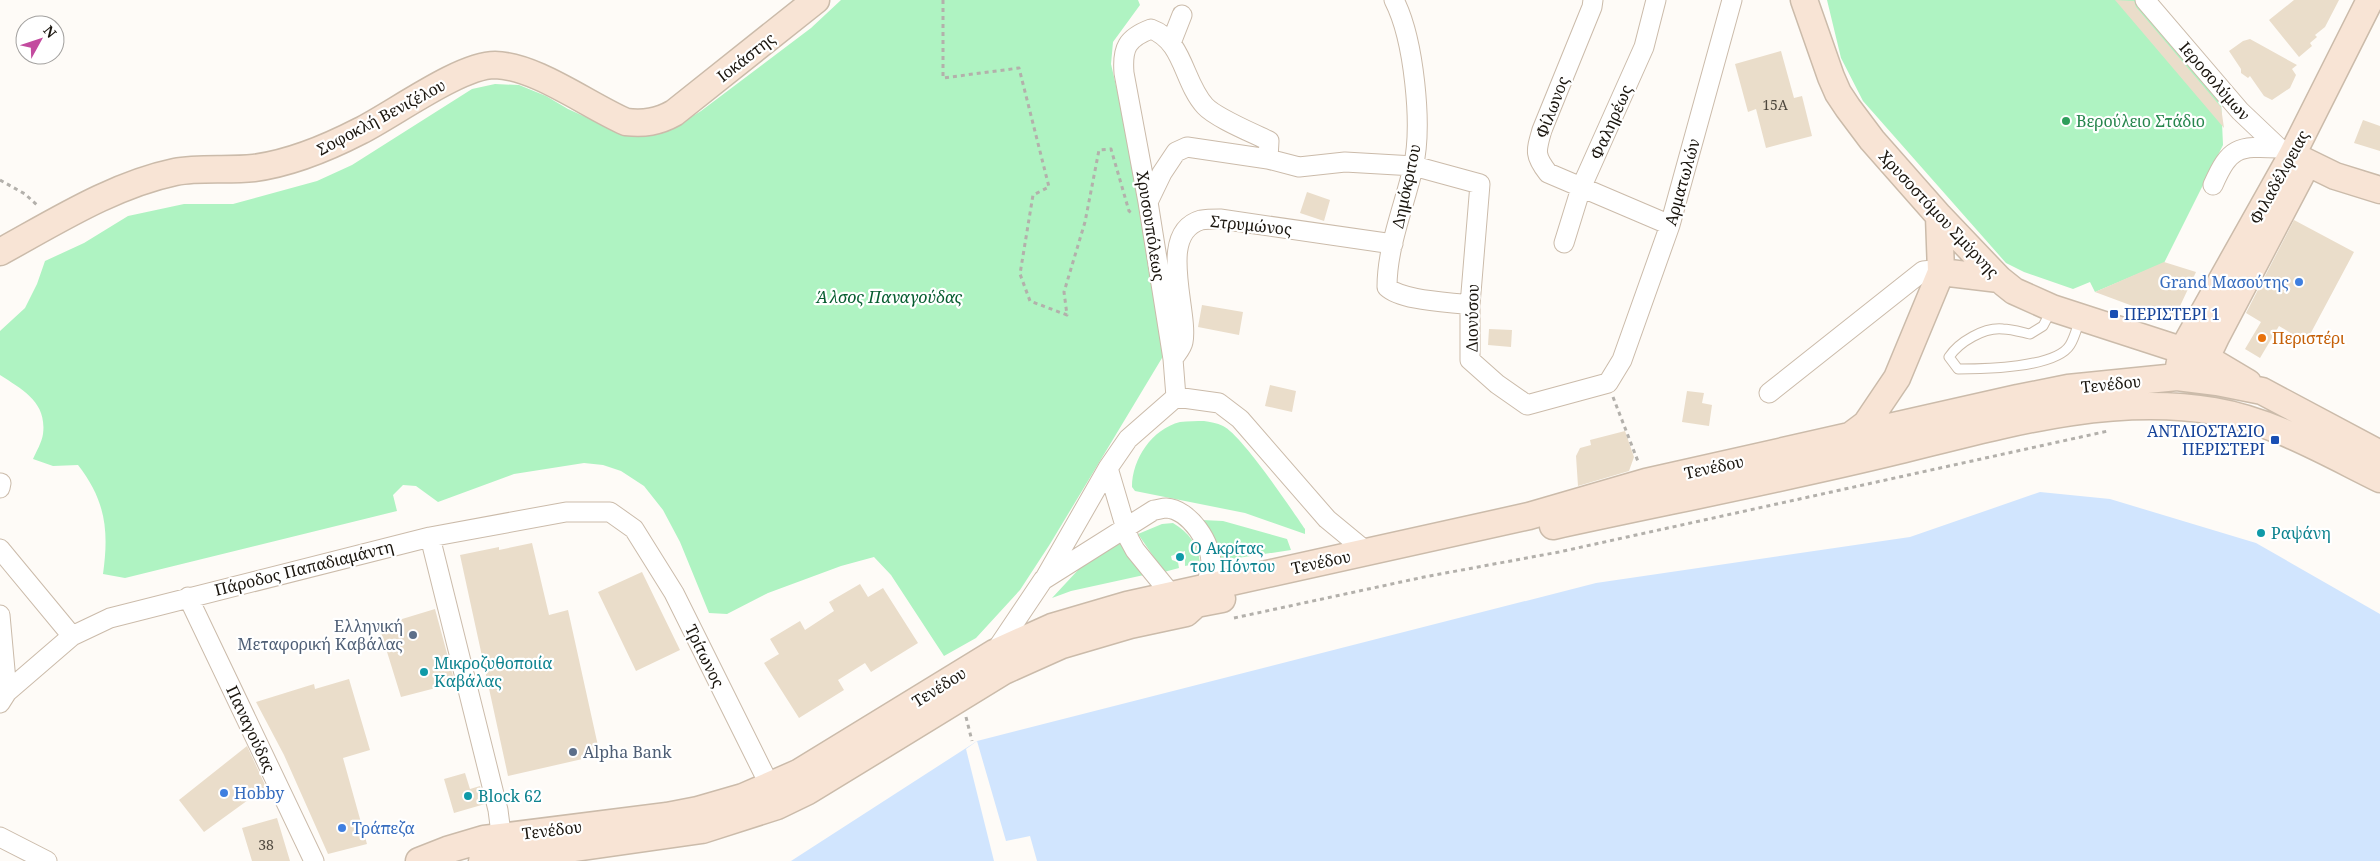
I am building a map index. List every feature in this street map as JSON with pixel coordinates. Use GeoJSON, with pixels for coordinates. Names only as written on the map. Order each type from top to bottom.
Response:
{"type":"FeatureCollection","features":[{"type":"Feature","properties":{"kind":"main road","name":"Ιοκάστης"},"geometry":{"type":"LineString","coordinates":[[674,113],[816,0]]}},
{"type":"Feature","properties":{"kind":"main road","name":"Χρυσοστόμου Σμύρνης"},"geometry":{"type":"LineString","coordinates":[[1804,0],[1838,93],[1872,140],[1939,216],[1999,279],[2014,291],[2052,308],[2081,316],[2192,367],[2262,391],[2380,454]]}},
{"type":"Feature","properties":{"kind":"main road","name":"Φιλαδέλφειας"},"geometry":{"type":"LineString","coordinates":[[2197,409],[2192,367],[2292,155],[2370,0]]}},
{"type":"Feature","properties":{"kind":"main road","name":"Φιλαδέλφειας"},"geometry":{"type":"LineString","coordinates":[[2292,155],[2380,15]]}},
{"type":"Feature","properties":{"kind":"main road","name":"Σοφοκλή Βενιζέλου"},"geometry":{"type":"LineString","coordinates":[[0,252],[101,199],[156,177],[176,172],[252,168],[299,159],[360,131],[449,81],[485,66],[507,66],[524,70],[626,122],[645,123],[656,121],[674,113]]}},
{"type":"Feature","properties":{"kind":"main road"},"geometry":{"type":"LineString","coordinates":[[2292,155],[2335,176],[2380,190]]}},
{"type":"Feature","properties":{"kind":"main road"},"geometry":{"type":"LineString","coordinates":[[1848,437],[1866,424],[1897,378],[1941,272],[1939,216]]}},
{"type":"Feature","properties":{"kind":"main road"},"geometry":{"type":"LineString","coordinates":[[1941,272],[1999,279]]}},
{"type":"Feature","properties":{"kind":"main road","name":"Τενέδου"},"geometry":{"type":"LineString","coordinates":[[498,854],[698,810],[770,786],[798,773],[994,653],[1043,631],[1082,617],[1190,600],[1911,434],[2068,388],[2192,367]]}},
{"type":"Feature","properties":{"kind":"main road"},"geometry":{"type":"LineString","coordinates":[[1897,378],[1911,434]]}},
{"type":"Feature","properties":{"kind":"main road","name":"Τενέδου"},"geometry":{"type":"LineString","coordinates":[[419,861],[447,850],[548,856],[702,830],[778,806],[808,791],[1004,671],[1027,659],[1190,600],[1367,552],[1529,516],[1646,482],[1848,437],[1911,434],[2117,407],[2197,409]]}},
{"type":"Feature","properties":{"kind":"main road"},"geometry":{"type":"LineString","coordinates":[[2197,409],[2282,432],[2380,479]]}},
{"type":"Feature","properties":{"kind":"street","name":"Δημόκριτου"},"geometry":{"type":"LineString","coordinates":[[1394,0],[1404,28],[1413,73],[1417,118],[1414,166],[1393,244],[1387,288],[1392,292],[1470,305]]}},
{"type":"Feature","properties":{"kind":"street","name":"Φίλωνος"},"geometry":{"type":"LineString","coordinates":[[1593,0],[1592,7],[1542,130],[1536,150],[1538,160],[1548,173],[1670,225]]}},
{"type":"Feature","properties":{"kind":"street","name":"Φαληρέως"},"geometry":{"type":"LineString","coordinates":[[1564,243],[1581,188],[1644,47],[1656,0]]}},
{"type":"Feature","properties":{"kind":"street","name":"Αρματωλών"},"geometry":{"type":"LineString","coordinates":[[1608,383],[1622,360],[1670,225],[1732,0]]}},
{"type":"Feature","properties":{"kind":"street","name":"Ιεροσολύμων"},"geometry":{"type":"LineString","coordinates":[[2145,0],[2240,111],[2292,155]]}},
{"type":"Feature","properties":{"kind":"street"},"geometry":{"type":"LineString","coordinates":[[1171,43],[1182,15]]}},
{"type":"Feature","properties":{"kind":"street","name":"Χρυσουπόλεως"},"geometry":{"type":"LineString","coordinates":[[1176,397],[1172,358],[1148,202],[1130,114],[1123,56],[1127,43],[1140,33],[1151,29],[1160,32],[1171,43],[1205,106],[1269,141],[1268,159]]}},
{"type":"Feature","properties":{"kind":"street"},"geometry":{"type":"LineString","coordinates":[[1148,202],[1162,173],[1176,152],[1187,147],[1268,159],[1298,167],[1345,162],[1414,166]]}},
{"type":"Feature","properties":{"kind":"street"},"geometry":{"type":"LineString","coordinates":[[2213,185],[2223,162],[2238,150],[2260,147],[2292,155]]}},
{"type":"Feature","properties":{"kind":"street","name":"Διονύσου"},"geometry":{"type":"LineString","coordinates":[[1414,166],[1480,184],[1470,305],[1470,360],[1517,400],[1527,405],[1608,383]]}},
{"type":"Feature","properties":{"kind":"street","name":"Στρυμώνος"},"geometry":{"type":"LineString","coordinates":[[1172,358],[1183,344],[1184,330],[1176,258],[1180,239],[1187,229],[1200,220],[1220,219],[1393,244]]}},
{"type":"Feature","properties":{"kind":"street"},"geometry":{"type":"LineString","coordinates":[[1769,393],[1924,272],[1933,270],[1941,272]]}},
{"type":"Feature","properties":{"kind":"street"},"geometry":{"type":"LineString","coordinates":[[994,653],[1043,580],[1108,468],[1128,439],[1176,397],[1220,403],[1240,419],[1327,519],[1367,552]]}},
{"type":"Feature","properties":{"kind":"street"},"geometry":{"type":"LineString","coordinates":[[1043,580],[1126,528],[1154,510],[1167,508],[1180,512],[1199,532],[1210,555],[1211,566],[1190,600],[1135,550],[1126,528],[1108,468]]}},
{"type":"Feature","properties":{"kind":"street","name":"Πάροδος Παπαδιαμάντη"},"geometry":{"type":"LineString","coordinates":[[4,698],[72,636],[110,618],[188,597],[430,537],[566,512],[610,512],[634,529]]}},
{"type":"Feature","properties":{"kind":"street","name":"Τρίτωνος"},"geometry":{"type":"LineString","coordinates":[[634,529],[674,593],[770,786]]}},
{"type":"Feature","properties":{"kind":"street"},"geometry":{"type":"LineString","coordinates":[[430,537],[498,810],[498,854]]}},
{"type":"Feature","properties":{"kind":"street"},"geometry":{"type":"LineString","coordinates":[[0,549],[72,636]]}},
{"type":"Feature","properties":{"kind":"street","name":"Παναγούδας"},"geometry":{"type":"LineString","coordinates":[[188,597],[314,861]]}},
{"type":"Feature","properties":{"kind":"street"},"geometry":{"type":"LineString","coordinates":[[0,615],[4,698]]}},
{"type":"Feature","properties":{"kind":"street"},"geometry":{"type":"LineString","coordinates":[[0,837],[47,861]]}},
{"type":"Feature","properties":{"kind":"lane"},"geometry":{"type":"LineString","coordinates":[[2052,308],[2043,326],[2030,334],[2001,328],[1968,338],[1957,346],[1949,357],[1952,364],[1958,369],[1999,369],[2050,359],[2069,346],[2081,316]]}},
{"type":"Feature","properties":{"kind":"path"},"geometry":{"type":"LineString","coordinates":[[943,0],[943,78],[1019,68],[1049,187],[1033,196],[1020,274],[1030,301],[1067,315],[1064,292],[1085,222],[1099,150],[1111,149],[1129,211],[1134,215]]}},
{"type":"Feature","properties":{"kind":"path"},"geometry":{"type":"LineString","coordinates":[[0,180],[24,194],[54,223]]}},
{"type":"Feature","properties":{"kind":"path"},"geometry":{"type":"LineString","coordinates":[[1608,383],[1646,482]]}},
{"type":"Feature","properties":{"kind":"path"},"geometry":{"type":"LineString","coordinates":[[1228,620],[1424,577],[1559,552],[2112,430]]}},
{"type":"Feature","properties":{"kind":"path"},"geometry":{"type":"LineString","coordinates":[[966,715],[972,741]]}},
{"type":"Feature","properties":{"kind":"green space","name":"Άλσος Παναγούδας"},"geometry":{"type":"Polygon","coordinates":[[[841,0],[1138,0],[1140,5],[1113,42],[1111,64],[1128,138],[1165,353],[1050,544],[1020,590],[976,638],[944,656],[891,575],[874,557],[841,566],[768,593],[727,614],[709,613],[680,542],[663,510],[644,486],[621,471],[603,465],[584,463],[514,474],[438,502],[416,486],[403,485],[393,495],[397,511],[125,578],[103,574],[106,544],[105,530],[100,504],[95,491],[78,465],[53,466],[33,459],[43,434],[41,413],[32,398],[0,375],[0,331],[25,308],[37,284],[45,261],[84,243],[128,216],[184,204],[233,204],[317,181],[352,165],[472,89],[495,84],[519,85],[546,96],[568,109],[625,135],[671,129],[701,111],[811,28],[841,0]]]}},
{"type":"Feature","properties":{"kind":"green space"},"geometry":{"type":"Polygon","coordinates":[[[1827,0],[2135,0],[2221,100],[2223,145],[2164,263],[2095,292],[2090,282],[2073,289],[2024,272],[2006,263],[1863,101],[1841,58],[1827,0]]]}},
{"type":"Feature","properties":{"kind":"green space"},"geometry":{"type":"Polygon","coordinates":[[[1204,421],[1223,426],[1242,443],[1266,473],[1305,529],[1305,534],[1245,513],[1135,491],[1132,487],[1136,466],[1140,456],[1153,438],[1161,431],[1180,422],[1204,421]]]}},
{"type":"Feature","properties":{"kind":"green space"},"geometry":{"type":"Polygon","coordinates":[[[1202,520],[1223,521],[1287,539],[1291,550],[1218,561],[1214,539],[1202,520]]]}},
{"type":"Feature","properties":{"kind":"green space"},"geometry":{"type":"Polygon","coordinates":[[[1173,523],[1192,540],[1200,563],[1185,566],[1185,551],[1171,556],[1172,560],[1178,562],[1179,568],[1164,572],[1138,534],[1162,524],[1173,523]]]}},
{"type":"Feature","properties":{"kind":"green space"},"geometry":{"type":"Polygon","coordinates":[[[1122,535],[1144,575],[1071,591],[1052,598],[1079,569],[1122,535]]]}},
{"type":"Feature","properties":{"kind":"water"},"geometry":{"type":"Polygon","coordinates":[[[2040,492],[2110,499],[2256,543],[2380,614],[2380,861],[791,861],[977,741],[1596,583],[1910,537],[2040,492]]]}},
{"type":"Feature","properties":{"kind":"pier"},"geometry":{"type":"Polygon","coordinates":[[[977,741],[1006,841],[1030,836],[1037,861],[994,861],[966,749],[977,741]]]}},
{"type":"Feature","properties":{"kind":"building"},"geometry":{"type":"Polygon","coordinates":[[[2115,0],[2134,1],[2136,7],[2221,107],[2224,128],[2115,0]]]}},
{"type":"Feature","properties":{"kind":"building"},"geometry":{"type":"Polygon","coordinates":[[[2294,0],[2339,0],[2325,27],[2315,35],[2317,37],[2310,43],[2312,46],[2299,57],[2269,20],[2294,0]]]}},
{"type":"Feature","properties":{"kind":"building"},"geometry":{"type":"Polygon","coordinates":[[[2250,39],[2297,65],[2292,69],[2296,75],[2290,88],[2272,100],[2264,96],[2250,76],[2248,78],[2241,73],[2241,69],[2229,51],[2243,41],[2250,39]]]}},
{"type":"Feature","properties":{"kind":"building"},"geometry":{"type":"Polygon","coordinates":[[[1781,51],[1794,98],[1802,96],[1812,136],[1766,148],[1756,109],[1748,112],[1735,64],[1781,51]]]}},
{"type":"Feature","properties":{"kind":"building"},"geometry":{"type":"Polygon","coordinates":[[[2363,120],[2380,126],[2380,151],[2354,143],[2363,120]]]}},
{"type":"Feature","properties":{"kind":"building"},"geometry":{"type":"Polygon","coordinates":[[[1307,192],[1330,200],[1324,221],[1300,213],[1307,192]]]}},
{"type":"Feature","properties":{"kind":"building","name":"Grand Μασούτης"},"geometry":{"type":"Polygon","coordinates":[[[2294,220],[2354,252],[2306,342],[2279,326],[2260,358],[2245,349],[2261,322],[2246,313],[2294,220]]]}},
{"type":"Feature","properties":{"kind":"building"},"geometry":{"type":"Polygon","coordinates":[[[2164,262],[2196,272],[2173,321],[2095,292],[2164,262]]]}},
{"type":"Feature","properties":{"kind":"building"},"geometry":{"type":"Polygon","coordinates":[[[1202,305],[1243,312],[1239,335],[1198,327],[1202,305]]]}},
{"type":"Feature","properties":{"kind":"building"},"geometry":{"type":"Polygon","coordinates":[[[1489,329],[1512,330],[1511,347],[1488,345],[1489,329]]]}},
{"type":"Feature","properties":{"kind":"building"},"geometry":{"type":"Polygon","coordinates":[[[1270,385],[1296,391],[1292,412],[1265,406],[1270,385]]]}},
{"type":"Feature","properties":{"kind":"building"},"geometry":{"type":"Polygon","coordinates":[[[1687,391],[1704,393],[1702,403],[1712,405],[1709,426],[1682,422],[1687,391]]]}},
{"type":"Feature","properties":{"kind":"building"},"geometry":{"type":"Polygon","coordinates":[[[1625,431],[1634,457],[1629,471],[1578,486],[1576,456],[1580,448],[1591,445],[1590,440],[1625,431]]]}},
{"type":"Feature","properties":{"kind":"building"},"geometry":{"type":"Polygon","coordinates":[[[532,543],[549,615],[568,610],[600,755],[508,776],[460,555],[532,543]]]}},
{"type":"Feature","properties":{"kind":"building"},"geometry":{"type":"Polygon","coordinates":[[[642,572],[680,650],[636,671],[598,592],[642,572]]]}},
{"type":"Feature","properties":{"kind":"building"},"geometry":{"type":"Polygon","coordinates":[[[860,584],[868,597],[883,588],[918,643],[871,672],[865,663],[838,680],[844,690],[799,718],[764,663],[779,654],[770,639],[800,621],[805,630],[834,611],[829,602],[860,584]]]}},
{"type":"Feature","properties":{"kind":"building"},"geometry":{"type":"Polygon","coordinates":[[[435,609],[455,683],[401,697],[379,626],[435,609]]]}},
{"type":"Feature","properties":{"kind":"building"},"geometry":{"type":"Polygon","coordinates":[[[349,679],[370,750],[343,758],[367,844],[328,854],[284,755],[256,702],[314,684],[315,689],[349,679]]]}},
{"type":"Feature","properties":{"kind":"building","name":"Hobby"},"geometry":{"type":"Polygon","coordinates":[[[247,746],[266,787],[204,832],[179,800],[247,746]]]}},
{"type":"Feature","properties":{"kind":"building","name":"Block 62"},"geometry":{"type":"Polygon","coordinates":[[[465,773],[470,789],[480,786],[485,804],[454,813],[444,779],[465,773]]]}},
{"type":"Feature","properties":{"kind":"building"},"geometry":{"type":"Polygon","coordinates":[[[277,818],[290,861],[252,861],[242,828],[277,818]]]}},
{"type":"Feature","properties":{"kind":"place","name":"Βερούλειο Στάδιο"},"geometry":{"type":"Point","coordinates":[2066,121]}},
{"type":"Feature","properties":{"kind":"place","name":"Grand Μασούτης"},"geometry":{"type":"Point","coordinates":[2299,282]}},
{"type":"Feature","properties":{"kind":"place","name":"ΠΕΡΙΣΤΕΡΙ 1"},"geometry":{"type":"Point","coordinates":[2114,314]}},
{"type":"Feature","properties":{"kind":"place","name":"Περιστέρι"},"geometry":{"type":"Point","coordinates":[2262,338]}},
{"type":"Feature","properties":{"kind":"place","name":"ΑΝΤΛΙΟΣΤΑΣΙΟ ΠΕΡΙΣΤΕΡΙ"},"geometry":{"type":"Point","coordinates":[2275,440]}},
{"type":"Feature","properties":{"kind":"place","name":"Ραψάνη"},"geometry":{"type":"Point","coordinates":[2261,533]}},
{"type":"Feature","properties":{"kind":"place","name":"Ο Ακρίτας του Πόντου"},"geometry":{"type":"Point","coordinates":[1180,557]}},
{"type":"Feature","properties":{"kind":"place","name":"Ελληνική Μεταφορική Καβάλας"},"geometry":{"type":"Point","coordinates":[413,635]}},
{"type":"Feature","properties":{"kind":"place","name":"Μικροζυθοποιία Καβάλας"},"geometry":{"type":"Point","coordinates":[424,672]}},
{"type":"Feature","properties":{"kind":"place","name":"Alpha Bank"},"geometry":{"type":"Point","coordinates":[573,752]}},
{"type":"Feature","properties":{"kind":"place","name":"Hobby"},"geometry":{"type":"Point","coordinates":[224,793]}},
{"type":"Feature","properties":{"kind":"place","name":"Block 62"},"geometry":{"type":"Point","coordinates":[468,796]}},
{"type":"Feature","properties":{"kind":"place","name":"Τράπεζα"},"geometry":{"type":"Point","coordinates":[342,828]}}]}
